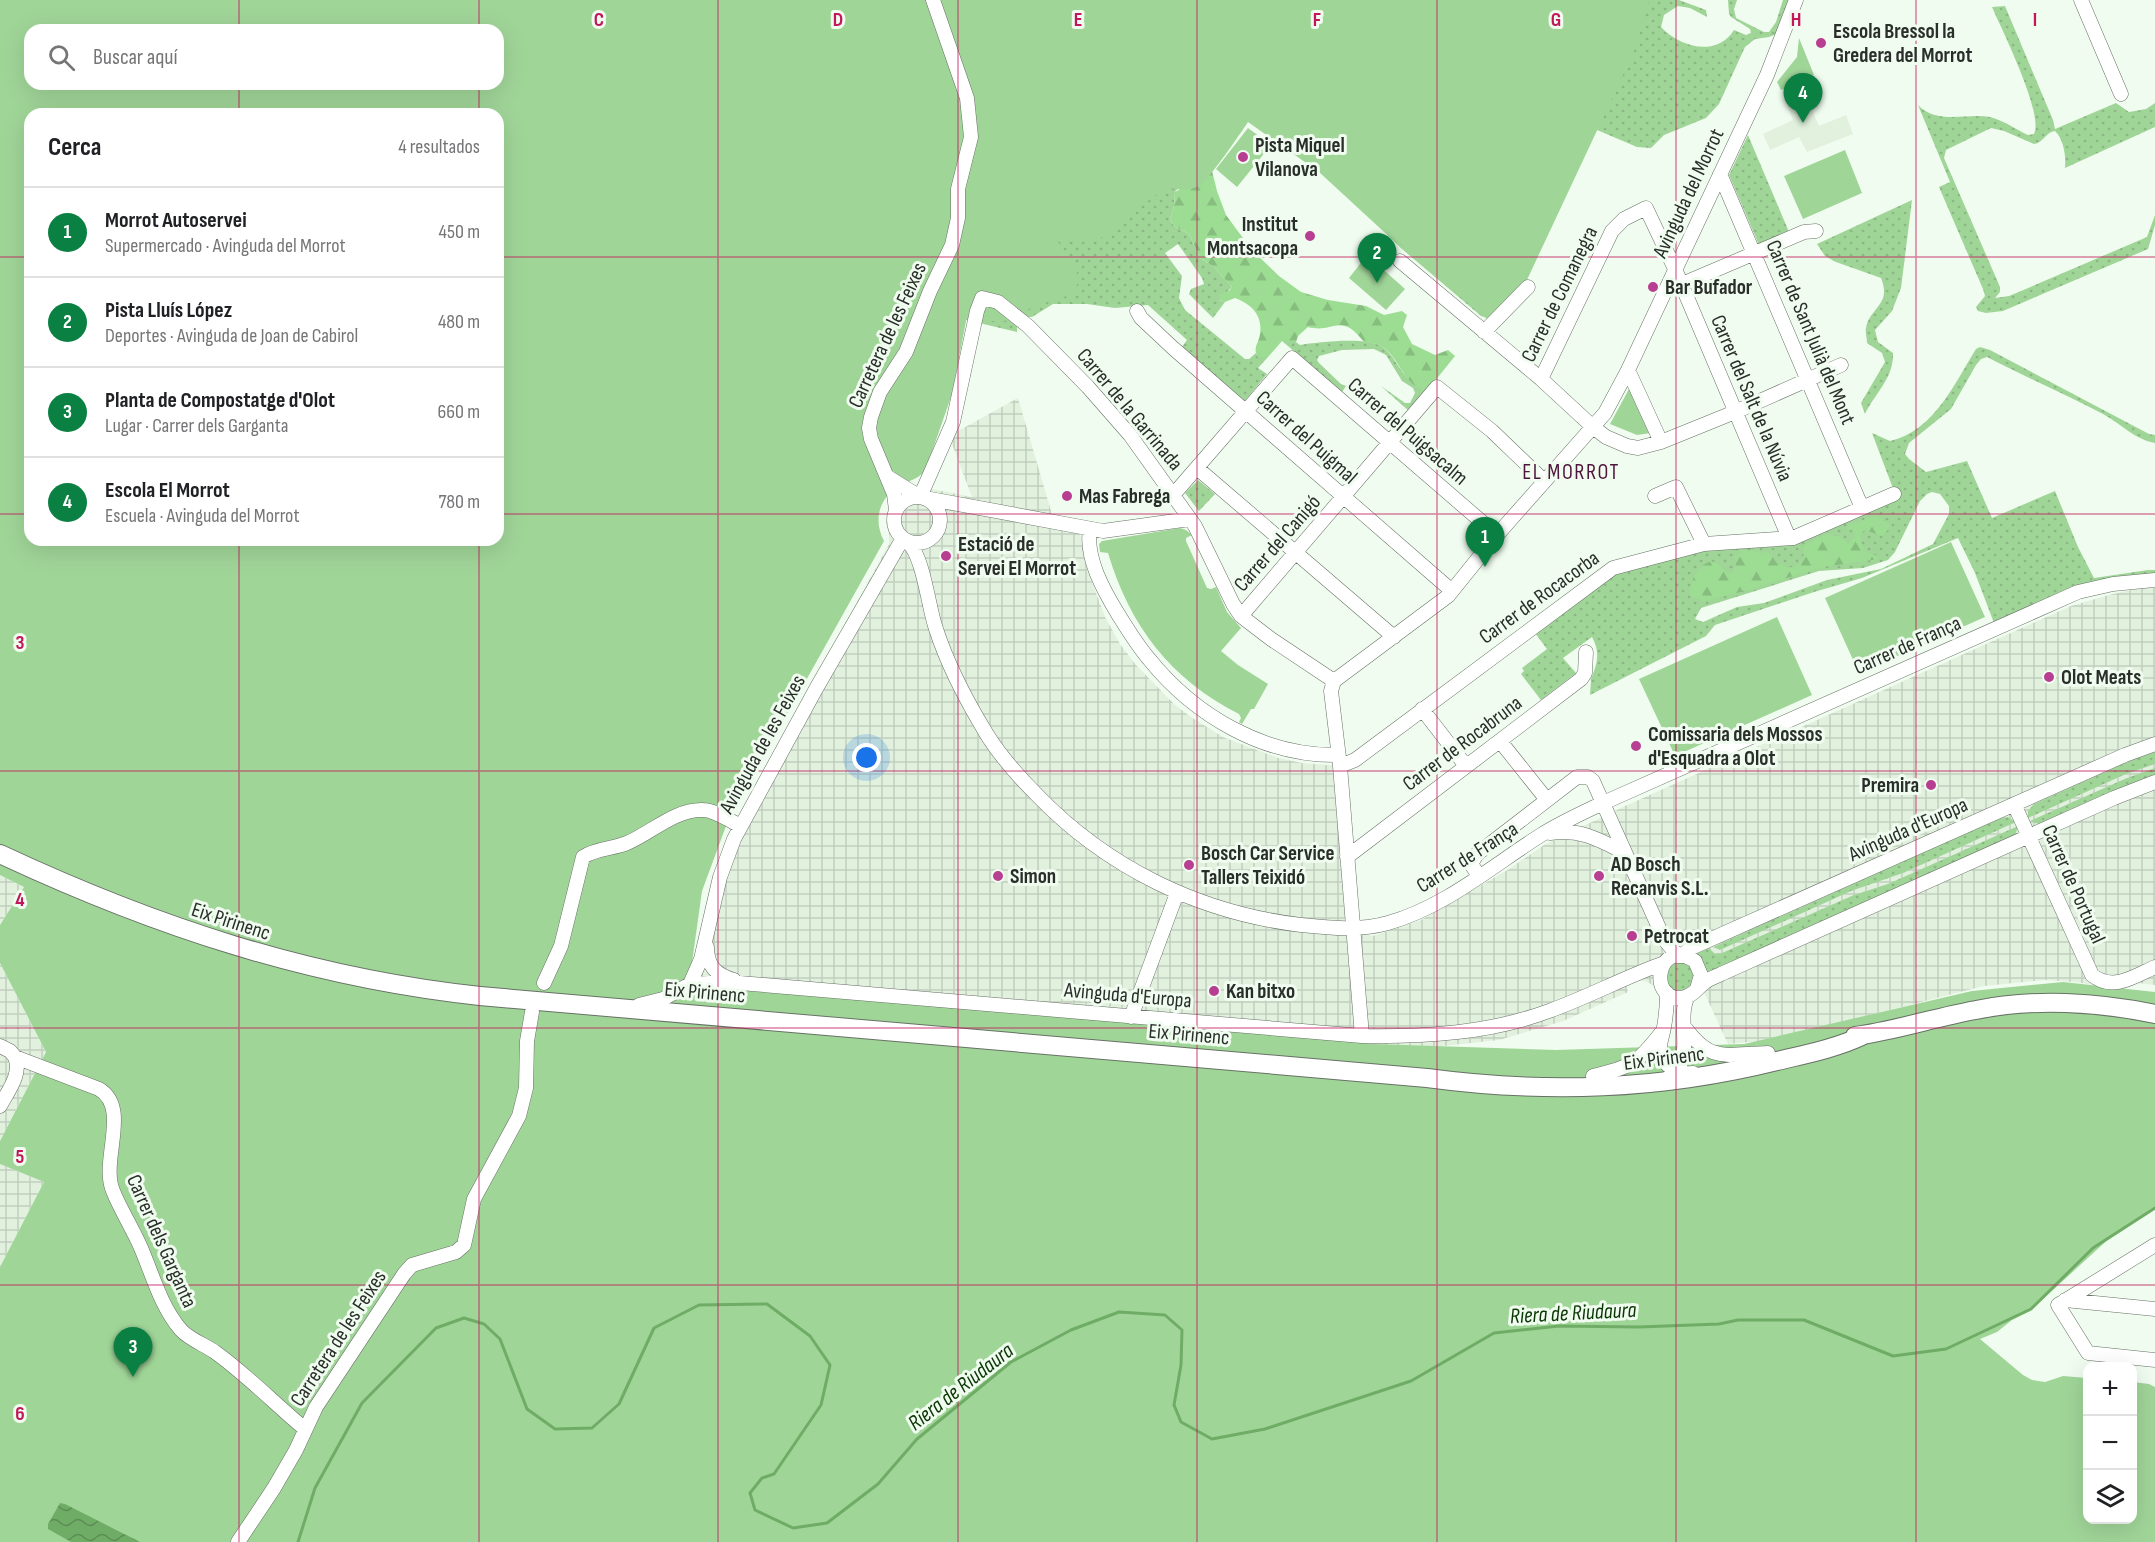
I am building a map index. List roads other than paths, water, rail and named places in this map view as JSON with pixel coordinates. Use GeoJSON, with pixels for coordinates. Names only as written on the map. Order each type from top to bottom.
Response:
{"type":"FeatureCollection","features":[{"type":"Feature","properties":{"kind":"main road","name":"Eix Pirinenc"},"geometry":{"type":"LineString","coordinates":[[0,854],[78,889],[164,923],[241,949],[323,971],[444,992],[1427,1078],[1482,1085],[1554,1088],[1637,1085],[1684,1080],[1795,1057],[1849,1042],[1864,1035]]}},
{"type":"Feature","properties":{"kind":"main road","name":"Eix Pirinenc"},"geometry":{"type":"LineString","coordinates":[[1427,1078],[1593,1076],[1676,1071],[1864,1035],[1979,1009],[2017,1005],[2119,1007],[2155,1014]]}},
{"type":"Feature","properties":{"kind":"street","name":"Carretera de les Feixes"},"geometry":{"type":"LineString","coordinates":[[896,510],[896,499],[871,439],[869,428],[871,417],[880,392],[906,352],[930,291],[952,244],[958,218],[958,189],[971,137],[967,98],[933,0]]}},
{"type":"Feature","properties":{"kind":"street","name":"Avinguda del Morrot"},"geometry":{"type":"LineString","coordinates":[[1334,681],[1452,591],[1497,535],[1593,428],[1610,405],[1767,75],[1796,0]]}},
{"type":"Feature","properties":{"kind":"street"},"geometry":{"type":"LineString","coordinates":[[2081,0],[2121,94]]}},
{"type":"Feature","properties":{"kind":"street","name":"Carrer de Sant Julià del Mont"},"geometry":{"type":"LineString","coordinates":[[1720,174],[1862,508]]}},
{"type":"Feature","properties":{"kind":"street","name":"Carrer del Salt de la Núvia"},"geometry":{"type":"LineString","coordinates":[[1646,208],[1675,269],[1789,538]]}},
{"type":"Feature","properties":{"kind":"street","name":"Carrer de Comanegra"},"geometry":{"type":"LineString","coordinates":[[1541,379],[1612,231],[1630,215],[1646,208]]}},
{"type":"Feature","properties":{"kind":"street"},"geometry":{"type":"LineString","coordinates":[[1680,285],[1804,232],[1816,231]]}},
{"type":"Feature","properties":{"kind":"street"},"geometry":{"type":"LineString","coordinates":[[1400,261],[1541,379],[1593,428],[1606,437],[1627,446],[1646,447],[1661,442],[1841,365]]}},
{"type":"Feature","properties":{"kind":"street"},"geometry":{"type":"LineString","coordinates":[[1484,332],[1528,287]]}},
{"type":"Feature","properties":{"kind":"street","name":"Carrer de la Garrinada"},"geometry":{"type":"LineString","coordinates":[[922,497],[953,422],[977,310],[982,298],[998,302],[1028,326],[1088,387],[1146,455],[1200,535],[1241,616],[1334,681]]}},
{"type":"Feature","properties":{"kind":"street","name":"Carrer del Puigmal"},"geometry":{"type":"LineString","coordinates":[[1137,311],[1141,318],[1173,348],[1452,591]]}},
{"type":"Feature","properties":{"kind":"street","name":"Carrer del Puigsacalm"},"geometry":{"type":"LineString","coordinates":[[1246,411],[1292,358],[1497,535]]}},
{"type":"Feature","properties":{"kind":"street"},"geometry":{"type":"LineString","coordinates":[[1628,370],[1661,442]]}},
{"type":"Feature","properties":{"kind":"street","name":"Carrer del Canigó"},"geometry":{"type":"LineString","coordinates":[[1241,616],[1437,387],[1492,432],[1544,481]]}},
{"type":"Feature","properties":{"kind":"street"},"geometry":{"type":"LineString","coordinates":[[1174,495],[1246,411]]}},
{"type":"Feature","properties":{"kind":"street"},"geometry":{"type":"LineString","coordinates":[[1197,468],[1394,637]]}},
{"type":"Feature","properties":{"kind":"street"},"geometry":{"type":"LineString","coordinates":[[888,477],[935,506],[939,511],[940,524]]}},
{"type":"Feature","properties":{"kind":"street"},"geometry":{"type":"LineString","coordinates":[[1655,496],[1676,487],[1704,544]]}},
{"type":"Feature","properties":{"kind":"street","name":"Carrer de Rocacorba"},"geometry":{"type":"LineString","coordinates":[[1338,761],[1355,760],[1607,571],[1621,565],[1704,544],[1789,538],[1893,494]]}},
{"type":"Feature","properties":{"kind":"street"},"geometry":{"type":"LineString","coordinates":[[972,507],[960,507],[950,511],[930,540],[919,543],[905,540],[895,528],[896,510],[906,500],[922,497],[1090,529],[1117,530],[1190,519]]}},
{"type":"Feature","properties":{"kind":"street"},"geometry":{"type":"LineString","coordinates":[[1090,529],[1089,540],[1093,559],[1107,595],[1140,648],[1165,678],[1201,708],[1236,732],[1261,742],[1338,761]]}},
{"type":"Feature","properties":{"kind":"street","name":"Carrer de França"},"geometry":{"type":"LineString","coordinates":[[905,540],[917,554],[936,630],[951,669],[988,736],[1006,760],[1048,806],[1092,845],[1133,871],[1177,893],[1225,910],[1276,922],[1353,928],[1374,926],[1400,919],[1432,904],[1540,836],[1603,803],[2078,592],[2138,580],[2155,580]]}},
{"type":"Feature","properties":{"kind":"street","name":"Avinguda de les Feixes"},"geometry":{"type":"LineString","coordinates":[[690,984],[701,959],[720,878],[741,826],[905,540]]}},
{"type":"Feature","properties":{"kind":"street","name":"Carrer de França"},"geometry":{"type":"LineString","coordinates":[[922,576],[924,554],[930,540]]}},
{"type":"Feature","properties":{"kind":"street","name":"Carrer de Rocabruna"},"geometry":{"type":"LineString","coordinates":[[1347,857],[1581,679],[1586,652]]}},
{"type":"Feature","properties":{"kind":"street"},"geometry":{"type":"LineString","coordinates":[[1334,681],[1331,691],[1362,1036]]}},
{"type":"Feature","properties":{"kind":"street"},"geometry":{"type":"LineString","coordinates":[[1422,709],[1466,766]]}},
{"type":"Feature","properties":{"kind":"street"},"geometry":{"type":"LineString","coordinates":[[1500,741],[1546,800]]}},
{"type":"Feature","properties":{"kind":"street","name":"Avinguda d'Europa"},"geometry":{"type":"LineString","coordinates":[[619,1007],[654,1003],[675,994],[690,984],[720,982],[1362,1036],[1401,1037],[1493,1027],[1549,1011],[1672,959],[1691,948],[2125,754],[2155,744]]}},
{"type":"Feature","properties":{"kind":"street"},"geometry":{"type":"LineString","coordinates":[[1479,876],[1471,864],[1477,854],[1546,800],[1583,775],[1591,779],[1603,803],[1672,959]]}},
{"type":"Feature","properties":{"kind":"street"},"geometry":{"type":"LineString","coordinates":[[1554,1088],[1561,1083],[1668,1076],[1676,1071],[1684,1057],[1684,1004],[1706,981],[2141,786],[2155,782]]}},
{"type":"Feature","properties":{"kind":"street","name":"Carrer de Portugal"},"geometry":{"type":"LineString","coordinates":[[2014,804],[2089,970],[2097,980],[2110,984],[2123,982],[2155,967]]}},
{"type":"Feature","properties":{"kind":"street"},"geometry":{"type":"LineString","coordinates":[[544,983],[561,946],[583,857],[593,851],[626,843],[688,812],[710,811],[741,826]]}},
{"type":"Feature","properties":{"kind":"street"},"geometry":{"type":"LineString","coordinates":[[1540,836],[1564,831],[1581,833],[1595,837],[1625,852]]}},
{"type":"Feature","properties":{"kind":"street"},"geometry":{"type":"LineString","coordinates":[[1131,1017],[1177,893]]}},
{"type":"Feature","properties":{"kind":"street","name":"Avinguda d'Europa"},"geometry":{"type":"LineString","coordinates":[[708,933],[708,960],[716,973],[732,980],[754,984]]}},
{"type":"Feature","properties":{"kind":"street"},"geometry":{"type":"LineString","coordinates":[[1672,959],[1695,961],[1701,975],[1693,993]]}},
{"type":"Feature","properties":{"kind":"street"},"geometry":{"type":"LineString","coordinates":[[1672,959],[1659,975],[1665,991],[1664,1029],[1659,1048],[1662,1058],[1668,1065],[1685,1074],[1782,1056],[1795,1057]]}},
{"type":"Feature","properties":{"kind":"street"},"geometry":{"type":"LineString","coordinates":[[1631,975],[1651,980],[1674,997],[1693,993]]}},
{"type":"Feature","properties":{"kind":"street","name":"Carretera de les Feixes"},"geometry":{"type":"LineString","coordinates":[[238,1542],[274,1488],[296,1450],[316,1407],[334,1378],[409,1268],[412,1265],[456,1252],[464,1245],[474,1199],[519,1116],[526,1088],[527,1041],[532,1012]]}},
{"type":"Feature","properties":{"kind":"street"},"geometry":{"type":"LineString","coordinates":[[1684,1026],[1694,1041],[1704,1049],[1722,1056],[1768,1053]]}},
{"type":"Feature","properties":{"kind":"street"},"geometry":{"type":"LineString","coordinates":[[1593,1076],[1631,1065],[1642,1057],[1664,1029]]}},
{"type":"Feature","properties":{"kind":"street","name":"Carrer dels Garganta"},"geometry":{"type":"LineString","coordinates":[[0,1046],[10,1051],[15,1057],[107,1094],[112,1102],[114,1118],[108,1167],[111,1189],[140,1247],[165,1305],[182,1332],[216,1353],[305,1429]]}},
{"type":"Feature","properties":{"kind":"street"},"geometry":{"type":"LineString","coordinates":[[0,1106],[17,1074],[18,1065],[15,1057]]}},
{"type":"Feature","properties":{"kind":"street"},"geometry":{"type":"LineString","coordinates":[[2061,1303],[2153,1247]]}},
{"type":"Feature","properties":{"kind":"street"},"geometry":{"type":"LineString","coordinates":[[2061,1303],[2155,1309]]}},
{"type":"Feature","properties":{"kind":"street"},"geometry":{"type":"LineString","coordinates":[[2061,1303],[2088,1353],[2155,1360]]}},
{"type":"Feature","properties":{"kind":"water"},"geometry":{"type":"Polygon","coordinates":[[[60,1503],[140,1542],[71,1542],[48,1529],[48,1524],[60,1503]]]}},
{"type":"Feature","properties":{"kind":"waterway","name":"Riera de Riudaura"},"geometry":{"type":"LineString","coordinates":[[298,1542],[315,1488],[362,1403],[436,1328],[464,1318],[484,1324],[500,1339],[527,1409],[555,1429],[592,1428],[619,1404],[654,1328],[699,1305],[767,1304],[810,1336],[830,1365],[821,1405],[774,1474],[762,1478],[750,1493],[755,1510],[793,1528],[827,1523],[878,1484],[917,1439],[1011,1362],[1071,1330],[1119,1312],[1165,1315],[1182,1330],[1181,1365],[1174,1405],[1181,1422],[1212,1439],[1265,1429],[1411,1381],[1494,1333],[1559,1326],[1639,1327],[1719,1324],[1738,1320],[1804,1320],[1893,1356],[1946,1349],[2031,1309],[2093,1248],[2155,1208]]}},
{"type":"Feature","properties":{"kind":"place","name":"Escola Bressol la Gredera del Morrot"},"geometry":{"type":"Point","coordinates":[1821,43]}},
{"type":"Feature","properties":{"kind":"place","name":"Escola El Morrot"},"geometry":{"type":"Point","coordinates":[1803,123]}},
{"type":"Feature","properties":{"kind":"place","name":"Pista Miquel Vilanova"},"geometry":{"type":"Point","coordinates":[1243,157]}},
{"type":"Feature","properties":{"kind":"place","name":"Institut Montsacopa"},"geometry":{"type":"Point","coordinates":[1310,236]}},
{"type":"Feature","properties":{"kind":"place","name":"Pista Lluís López"},"geometry":{"type":"Point","coordinates":[1377,283]}},
{"type":"Feature","properties":{"kind":"place","name":"Bar Bufador"},"geometry":{"type":"Point","coordinates":[1653,287]}},
{"type":"Feature","properties":{"kind":"place","name":"Mas Fabrega"},"geometry":{"type":"Point","coordinates":[1067,496]}},
{"type":"Feature","properties":{"kind":"place","name":"Estació de Servei El Morrot"},"geometry":{"type":"Point","coordinates":[946,556]}},
{"type":"Feature","properties":{"kind":"place","name":"Morrot Autoservei"},"geometry":{"type":"Point","coordinates":[1485,567]}},
{"type":"Feature","properties":{"kind":"place","name":"Olot Meats"},"geometry":{"type":"Point","coordinates":[2049,677]}},
{"type":"Feature","properties":{"kind":"place","name":"Comissaria dels Mossos d'Esquadra a Olot"},"geometry":{"type":"Point","coordinates":[1636,746]}},
{"type":"Feature","properties":{"kind":"place","name":"Premira"},"geometry":{"type":"Point","coordinates":[1931,785]}},
{"type":"Feature","properties":{"kind":"place","name":"Bosch Car Service Tallers Teixidó"},"geometry":{"type":"Point","coordinates":[1189,865]}},
{"type":"Feature","properties":{"kind":"place","name":"Simon"},"geometry":{"type":"Point","coordinates":[998,876]}},
{"type":"Feature","properties":{"kind":"place","name":"AD Bosch Recanvis S.L."},"geometry":{"type":"Point","coordinates":[1599,876]}},
{"type":"Feature","properties":{"kind":"place","name":"Petrocat"},"geometry":{"type":"Point","coordinates":[1632,936]}},
{"type":"Feature","properties":{"kind":"place","name":"Kan bitxo"},"geometry":{"type":"Point","coordinates":[1214,991]}},
{"type":"Feature","properties":{"kind":"place","name":"Planta de Compostatge d'Olot"},"geometry":{"type":"Point","coordinates":[133,1377]}},
{"type":"Feature","properties":{"kind":"district","name":"EL MORROT"},"geometry":{"type":"Point","coordinates":[1571,471]}}]}
